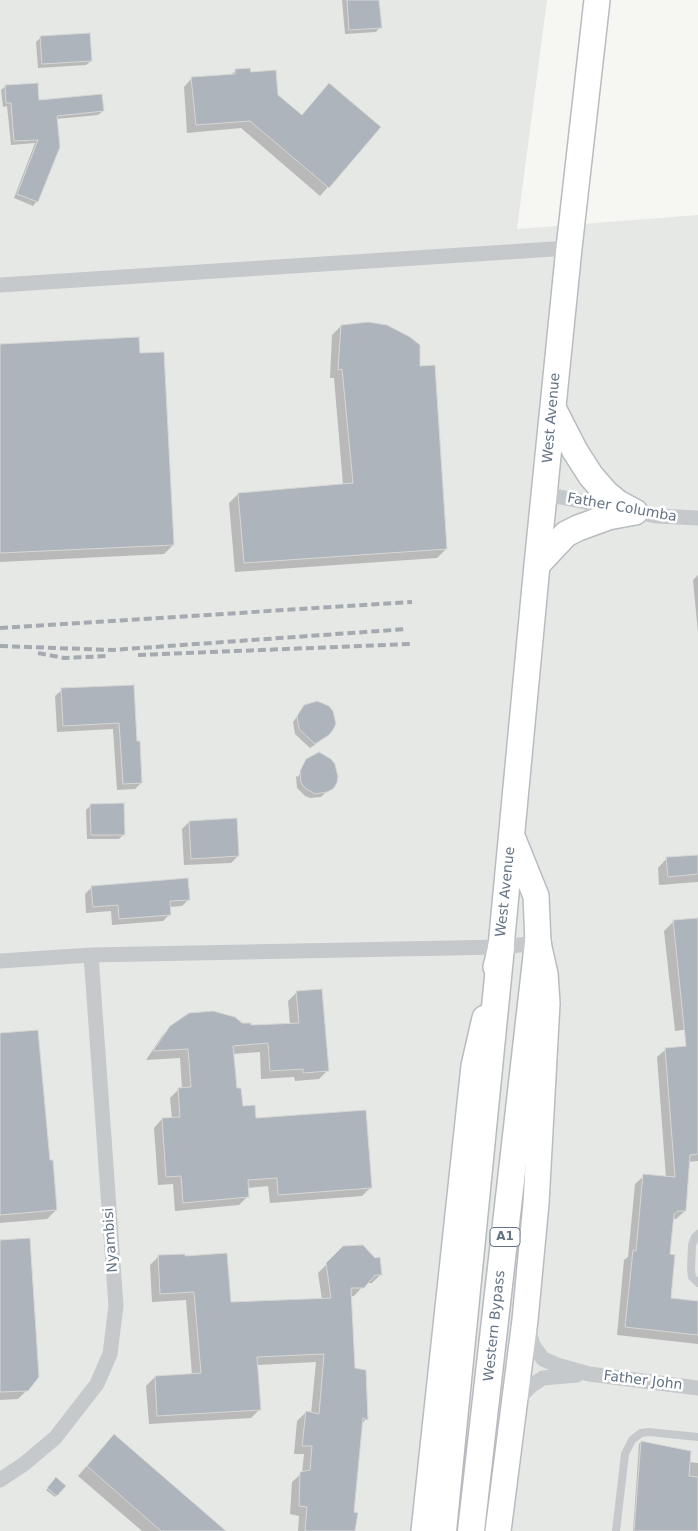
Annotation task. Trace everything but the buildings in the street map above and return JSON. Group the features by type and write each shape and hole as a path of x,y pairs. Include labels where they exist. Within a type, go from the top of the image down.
{"highway":[{"name":"Western Bypass","path":"472,1531 538,943"},
{"name":"A1","path":"443,1531 501,947"}],"main road":[{"name":"West Avenue","path":"424,1531 474,1066 501,947 569,248 597,0"},
{"path":"553,408 574,451 591,476 606,494 635,512"},
{"path":"537,565 556,544 572,531 608,517 635,512"},
{"name":"West Avenue","path":"498,1531 516,1400 536,1203 547,1003 545,974 538,943 536,896 512,837"}],"street":[{"path":"0,285 569,248"},
{"name":"Father Columba","path":"545,494 635,512 679,518 698,518"},
{"path":"0,961 91,955 501,947 538,943"},
{"name":"Nyambisi","path":"0,1480 24,1464 55,1438 97,1384 110,1354 116,1306 91,955"},
{"name":"Father John","path":"525,1320 533,1345 543,1359 557,1365 589,1374 698,1388"},
{"name":"Father John","path":"516,1400 532,1384 543,1378 589,1374"}],"lane":[{"path":"698,1234 695,1236 692,1245 691,1269 692,1278 698,1283"},
{"path":"616,1531 625,1454 632,1440 642,1433 649,1432 698,1437"}],"shaded area":[{"path":"0,0 547,0 517,229 698,215 698,1531 0,1531"}],"railway":[{"path":"0,628 412,602"},
{"path":"0,646 112,650 407,629"},
{"path":"138,655 410,644"},
{"path":"38,653 64,658 108,656"}]}
